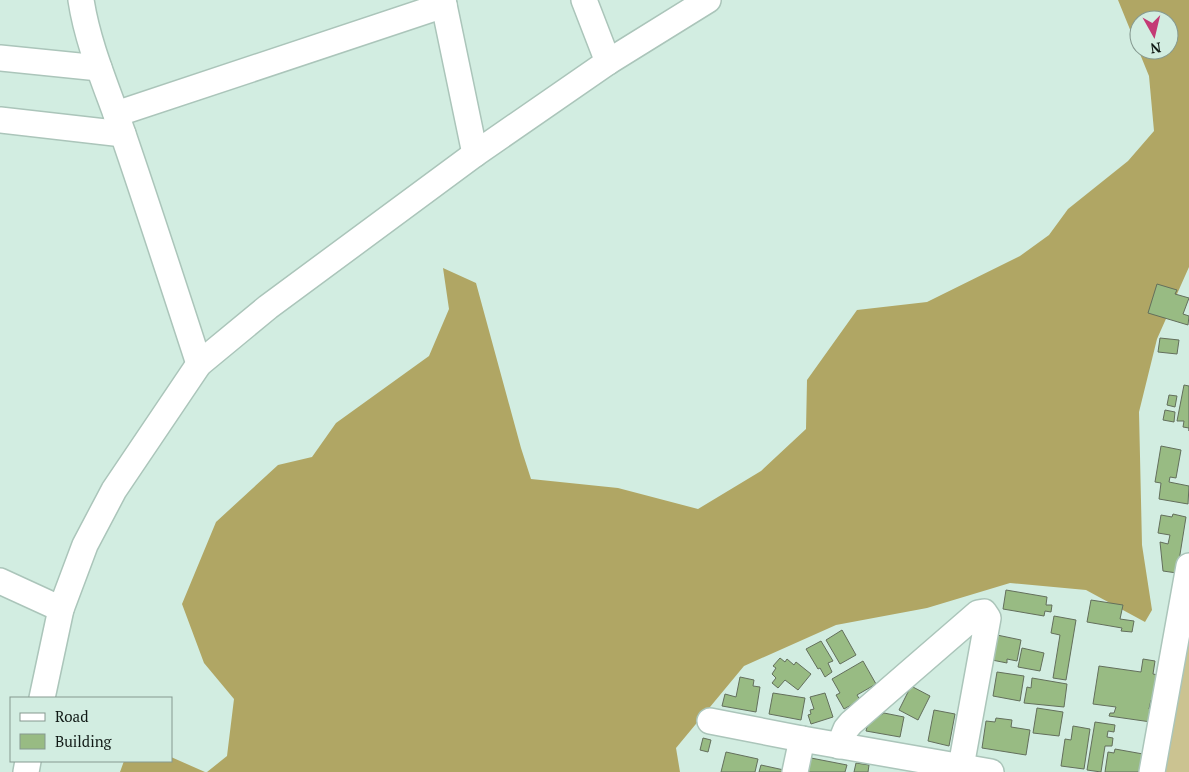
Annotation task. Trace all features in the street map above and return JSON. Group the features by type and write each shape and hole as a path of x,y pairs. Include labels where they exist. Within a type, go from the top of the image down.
{"street":[{"path":"81,0 99,68 120,124 200,364"},
{"path":"584,0 608,62"},
{"path":"0,120 120,124 443,2 475,154"},
{"path":"42,697 61,609 85,544 114,490 200,364 268,307 475,154 699,2"},
{"path":"0,58 99,68"},
{"path":"1152,772 1189,566"},
{"path":"0,581 61,609"},
{"path":"840,746 846,729 851,722 978,612 984,612 988,618 960,770"},
{"path":"710,721 960,770 990,772"},
{"path":"795,772 802,739"}],"shaded area":[{"path":"1118,0 1189,0 1189,267 1157,339 1139,412 1142,545 1152,610 1145,622 1086,590 1010,583 927,608 836,625 744,666 676,748 680,772 207,772 227,756 234,699 204,663 182,604 216,522 278,465 312,457 336,423 429,356 449,309 443,268 476,283 531,479 618,488 698,509 761,471 806,429 807,380 857,310 927,302 1020,256 1049,235 1068,209 1128,161 1154,131 1149,76 1142,60 1179,60 1179,10 1129,10 1129,27"},
{"path":"1189,614 1189,772 1161,772"},
{"path":"172,757 205,772 120,772 124,762 172,762"}],"building":[{"path":"1157,284 1177,290 1175,294 1189,298 1183,314 1189,316 1188,325 1148,313"},
{"path":"1160,338 1179,340 1177,354 1158,352"},
{"path":"1184,385 1189,386 1189,428 1183,427 1184,421 1177,421"},
{"path":"1169,395 1177,396 1175,407 1167,405"},
{"path":"1165,410 1175,412 1174,422 1163,420"},
{"path":"1161,446 1181,450 1176,478 1170,477 1169,482 1189,486 1188,504 1159,499 1161,483 1155,482"},
{"path":"1173,514 1186,517 1177,573 1163,571 1160,542 1168,544 1170,535 1158,533 1161,515 1172,517"},
{"path":"1006,590 1047,597 1046,605 1052,605 1051,612 1045,611 1044,616 1003,609"},
{"path":"1091,600 1123,605 1120,619 1134,621 1132,632 1121,631 1122,628 1087,622"},
{"path":"1054,616 1076,620 1066,680 1053,678 1060,635 1051,633"},
{"path":"842,630 856,655 840,664 826,640"},
{"path":"997,635 1021,640 1017,661 1007,659 1007,663 992,660"},
{"path":"821,641 833,661 828,663 832,672 825,677 806,649"},
{"path":"1022,648 1044,653 1040,671 1018,667"},
{"path":"780,658 785,662 787,659 794,665 796,662 811,674 798,690 785,680 778,688 772,683 776,678 772,674 776,668 773,666"},
{"path":"1143,659 1155,661 1153,674 1158,675 1154,700 1151,700 1149,709 1153,710 1151,722 1109,716 1110,713 1114,713 1116,707 1093,704 1099,666 1141,672"},
{"path":"863,661 876,684 857,695 860,700 844,709 836,695 840,693 832,679"},
{"path":"997,672 1024,676 1020,701 993,696"},
{"path":"740,677 754,680 753,686 760,687 756,712 722,706 725,694 736,697"},
{"path":"1032,678 1067,684 1064,707 1024,703 1027,687 1031,688"},
{"path":"911,686 930,696 918,720 899,710"},
{"path":"773,693 805,698 801,720 769,714"},
{"path":"825,693 833,717 811,724 808,715 811,714 810,710 814,709 810,697"},
{"path":"1037,708 1063,712 1059,736 1033,733"},
{"path":"934,710 955,714 949,746 928,741"},
{"path":"884,713 904,717 900,737 866,731 868,723"},
{"path":"996,718 1012,720 1011,727 1030,730 1026,755 982,748 986,721 995,722"},
{"path":"1095,722 1115,725 1114,732 1108,731 1107,737 1113,738 1112,746 1105,746 1101,772 1087,770"},
{"path":"1073,726 1090,729 1084,769 1061,766 1065,739 1071,740"},
{"path":"703,738 711,740 708,752 700,750"},
{"path":"1115,749 1143,754 1140,772 1105,772 1108,752 1114,753"},
{"path":"726,752 758,759 755,772 721,772"},
{"path":"811,758 847,765 845,772 808,772"},
{"path":"856,763 869,765 868,772 854,772"},
{"path":"761,765 784,770 784,772 759,772"}]}
